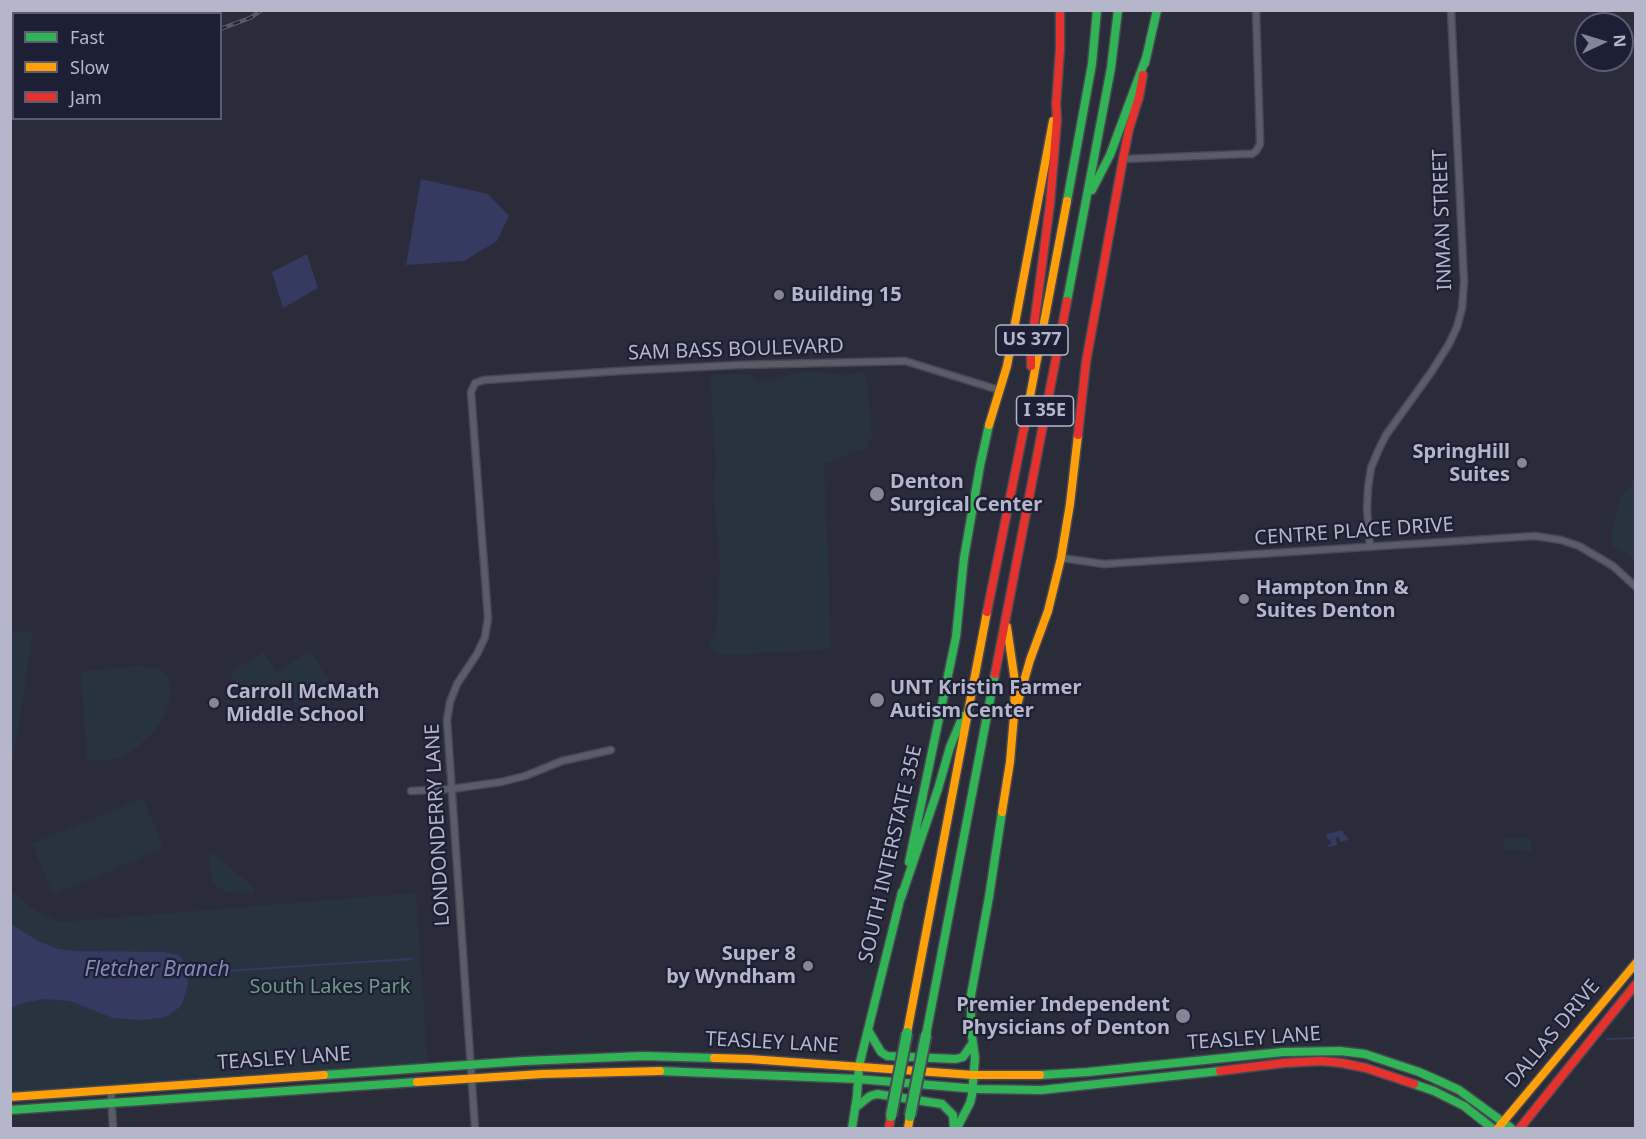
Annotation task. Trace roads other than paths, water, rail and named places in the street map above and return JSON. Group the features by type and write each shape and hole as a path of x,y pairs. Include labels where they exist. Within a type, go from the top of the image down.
{"main road":[{"path":"1057,98 1060,10"},
{"name":"I 35E","path":"889,1128 1087,95 1097,10"},
{"name":"I 35E","path":"908,1128 1109,78 1118,10"},
{"path":"1014,716 1030,660 1048,611 1061,558 1070,504 1086,362 1123,159 1139,97 1157,10"},
{"path":"1085,204 1110,155 1146,58"},
{"name":"SOUTH INTERSTATE 35E","path":"852,1128 859,1066 901,898 950,666 959,614 964,558 980,466 1009,354 1057,98"},
{"name":"US 377","path":"1029,405 1031,348 1050,204 1057,98"},
{"path":"956,1128 970,1103 975,1058 970,1016 971,994 1010,762 1015,681 1006,619"},
{"path":"901,898 950,747 970,699"},
{"name":"DALLAS DRIVE","path":"1504,1126 1635,963"},
{"name":"DALLAS DRIVE","path":"1520,1128 1635,984"},
{"path":"1610,994 1620,1003"},
{"path":"868,1030 881,1052 887,1056 956,1059 963,1057 972,1044"},
{"name":"TEASLEY LANE","path":"10,1097 470,1064 643,1056 749,1059 973,1075 1028,1076 1283,1052 1340,1051 1365,1054 1419,1072 1460,1091 1504,1126"},
{"path":"643,1056 643,1070"},
{"name":"TEASLEY LANE","path":"10,1110 471,1078 643,1070 741,1073 972,1088 1041,1090 1284,1063 1321,1061 1366,1068 1434,1091 1464,1106 1492,1128"},
{"path":"1088,1072 1090,1084"},
{"path":"855,1108 870,1096 877,1094 942,1104 953,1115 956,1128"}],"street":[{"path":"1123,159 1252,154 1256,151 1260,144 1256,10"},
{"name":"INMAN STREET","path":"1370,547 1367,509 1371,468 1386,435 1449,344 1462,308 1464,282 1451,10"},
{"name":"SAM BASS BOULEVARD","path":"474,387 475,384 484,380 602,372 905,360 999,390"},
{"name":"LONDONDERRY LANE","path":"474,387 471,392 488,618 485,637 477,654 457,684 450,702 447,720 475,1128"},
{"name":"CENTRE PLACE DRIVE","path":"1061,558 1104,564 1535,536 1561,540 1579,546 1613,566 1635,587"},
{"path":"411,790 476,787 525,776 562,761 610,750"},
{"path":"111,1090 113,1128"}],"water":[{"path":"421,179 488,194 509,216 497,241 464,261 406,265"},
{"path":"307,254 318,288 283,308 272,272"},
{"path":"1343,830 1348,840 1340,842 1339,837 1336,838 1337,845 1328,847 1331,844 1326,834"},
{"path":"11,924 38,941 58,949 162,952 179,955 189,969 187,988 181,1006 166,1017 142,1020 113,1018 70,1001 43,999 11,1008"}],"waterway":[{"name":"Fletcher Branch","path":"186,971 210,972 411,959"},
{"path":"1607,1039 1636,1038"}],"railway":[{"path":"222,28 250,18 262,10"}],"place":[{"name":"Building 15","path":"779,295"},
{"name":"SpringHill Suites","path":"1522,463"},
{"name":"Denton Surgical Center","path":"877,494"},
{"name":"Hampton Inn & Suites Denton","path":"1244,599"},
{"name":"UNT Kristin Farmer Autism Center","path":"877,700"},
{"name":"Carroll McMath Middle School","path":"214,703"},
{"name":"Super 8 by Wyndham","path":"808,966"},
{"name":"Premier Independent Physicians of Denton","path":"1183,1016"}],"park label":[{"name":"South Lakes Park","path":"330,987"}]}
